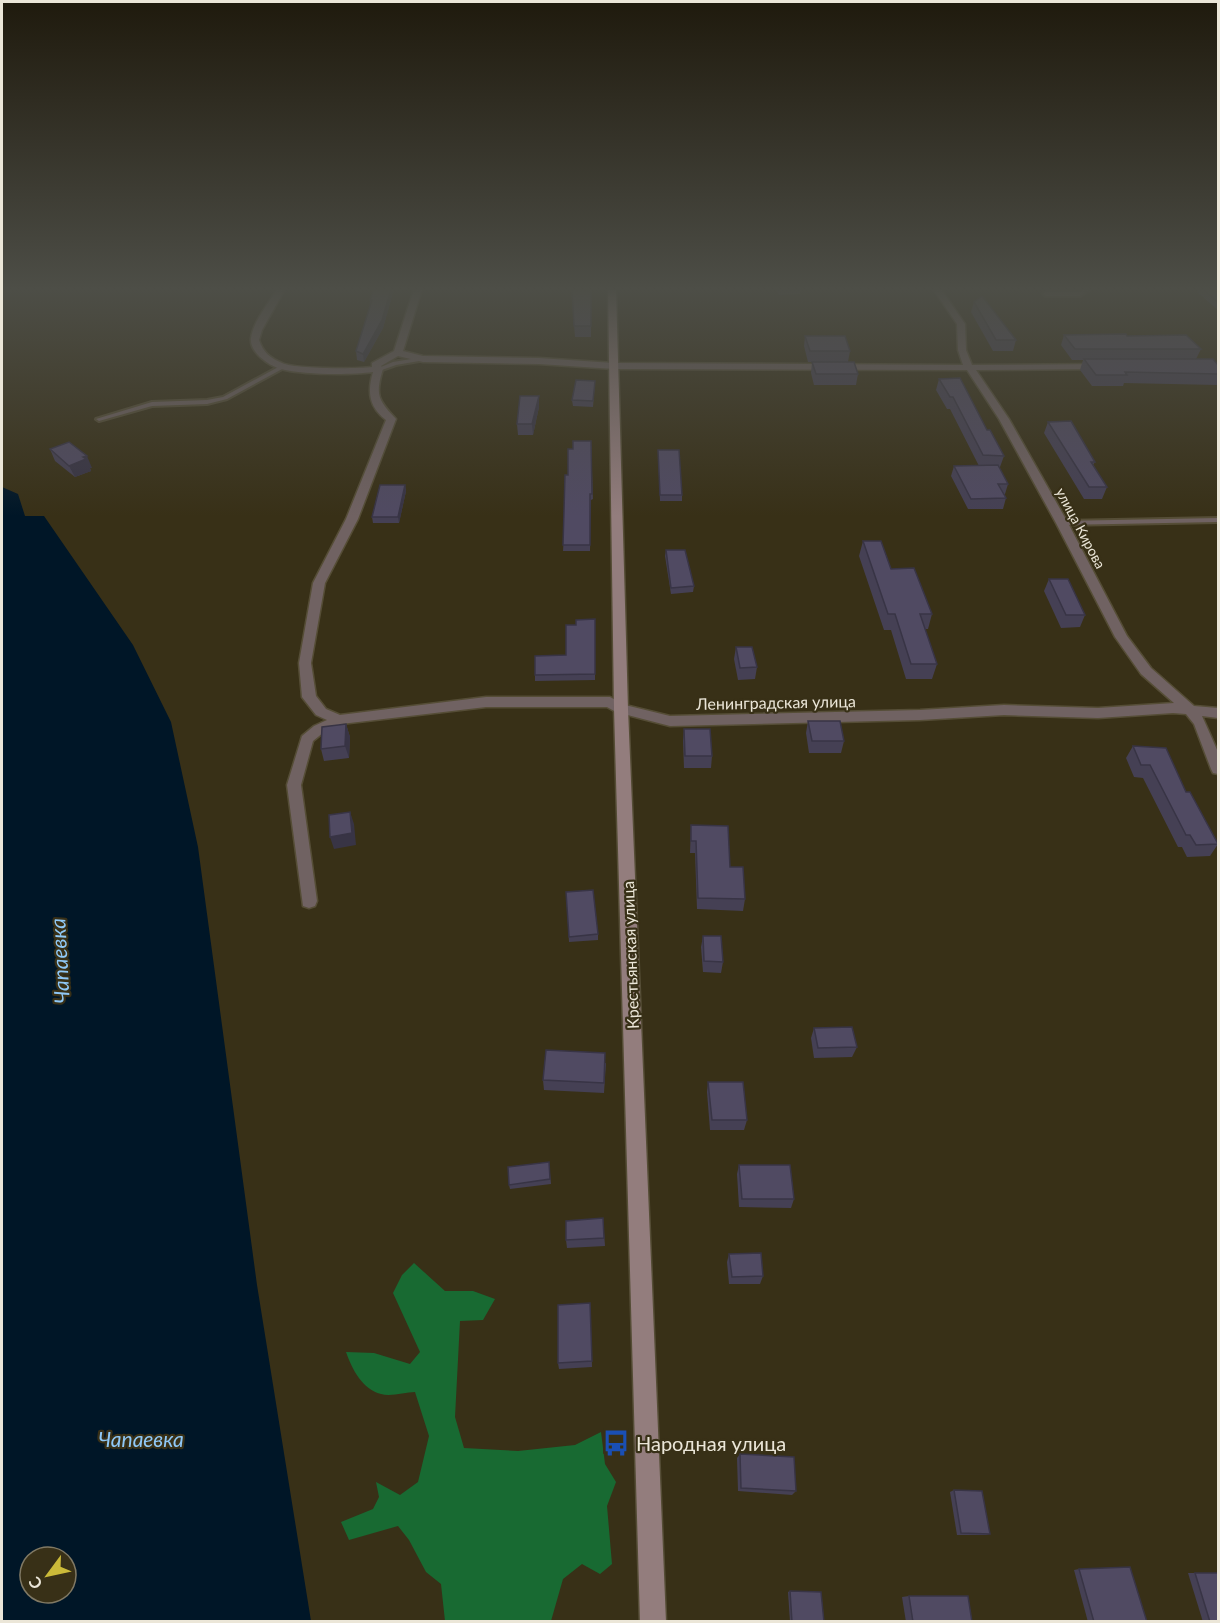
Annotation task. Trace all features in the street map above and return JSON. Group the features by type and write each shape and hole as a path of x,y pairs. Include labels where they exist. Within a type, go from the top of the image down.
{"street":[{"path":"279,365 282,367 354,372 379,369"},
{"path":"375,365 379,369"},
{"path":"595,365 916,368 1110,366"},
{"name":"Крестьянская улица","path":"614,366 621,709 653,1622"},
{"name":"улица Кирова","path":"968,366 1004,419 1062,523 1121,637 1146,671 1190,710 1200,723 1218,769"},
{"path":"339,720 321,712 309,697 305,663 319,583 352,519 391,419 378,408 373,398 372,386 379,369"},
{"name":"Ленинградская улица","path":"339,720 486,702 610,702 621,709 670,721 920,715 1005,710 1098,713 1173,708 1218,713"},
{"path":"309,901 294,785 308,739 319,729 339,720"}],"lane":[{"path":"379,369 390,365"},
{"path":"99,420 152,404 207,402 225,398 282,367"},
{"path":"1062,523 1218,520"}],"green space":[{"path":"414,1263 445,1291 473,1291 495,1299 483,1320 460,1321 455,1417 464,1448 518,1451 575,1445 601,1432 605,1464 616,1482 607,1506 612,1564 600,1574 582,1564 563,1579 551,1621 445,1621 441,1584 426,1572 409,1540 398,1526 349,1540 341,1522 373,1509 379,1497 376,1482 400,1495 418,1482 429,1436 415,1392 389,1395 368,1388 351,1365 346,1352 374,1353 410,1364 420,1352 393,1293 402,1275"}],"water":[{"name":"Чапаевка","path":"2,487 18,494 25,516 44,516 133,645 171,722 198,847 257,1285 311,1621 2,1621"}],"building":[{"path":"813,365 855,365 858,374 816,374"},
{"path":"1088,365 1218,365 1218,374 1125,372 1127,375 1096,375"},
{"path":"960,378 987,430 990,430 1004,456 983,455 953,397 950,397 939,379"},
{"path":"576,380 595,381 593,401 572,400"},
{"path":"520,396 539,396 532,424 517,424"},
{"path":"1071,421 1095,462 1091,462 1107,487 1089,487 1048,422"},
{"path":"573,441 591,441 590,545 563,545 565,475 568,475 568,449 573,449"},
{"path":"69,442 87,456 83,457 86,459 69,466 50,449"},
{"path":"658,450 679,450 682,495 660,495"},
{"path":"998,465 1008,484 998,484 1006,498 971,499 954,466"},
{"path":"380,485 405,485 398,517 372,517"},
{"path":"863,541 881,541 891,569 914,568 932,614 920,614 937,664 911,664 895,614 888,614"},
{"path":"666,550 685,550 694,586 671,588"},
{"path":"1049,579 1068,579 1085,615 1066,615"},
{"path":"595,619 595,674 535,675 535,656 566,655 566,625 576,625 576,620"},
{"path":"736,647 752,647 757,667 740,668"},
{"path":"808,721 840,721 844,741 812,741"},
{"path":"346,724 345,746 321,749 322,727"},
{"path":"684,729 710,729 712,756 685,756"},
{"path":"1133,746 1166,748 1186,792 1190,792 1218,844 1196,845 1190,835 1186,835 1150,765 1141,765"},
{"path":"350,812 352,833 330,837 329,815"},
{"path":"691,825 728,826 730,867 743,867 745,899 698,898 696,841 691,841"},
{"path":"593,890 598,934 569,937 566,892"},
{"path":"703,936 721,936 723,962 704,961"},
{"path":"852,1027 857,1047 818,1048 814,1028"},
{"path":"546,1050 605,1053 604,1083 543,1080"},
{"path":"708,1082 743,1082 747,1120 712,1120"},
{"path":"549,1162 550,1179 509,1185 508,1167"},
{"path":"739,1165 790,1165 794,1199 742,1199"},
{"path":"603,1218 604,1238 566,1240 566,1221"},
{"path":"761,1253 763,1276 732,1277 729,1254"},
{"path":"590,1303 592,1361 558,1363 558,1305"},
{"path":"740,1454 794,1457 796,1491 741,1488"},
{"path":"954,1490 982,1491 990,1534 961,1533"},
{"path":"1130,1567 1147,1622 1094,1622 1079,1569"},
{"path":"1195,1573 1218,1573 1218,1622 1210,1622"},
{"path":"790,1591 821,1592 824,1622 792,1622"},
{"path":"909,1596 968,1596 972,1622 913,1622"}],"place":[{"name":"Народная улица","path":"616,1443"}]}
